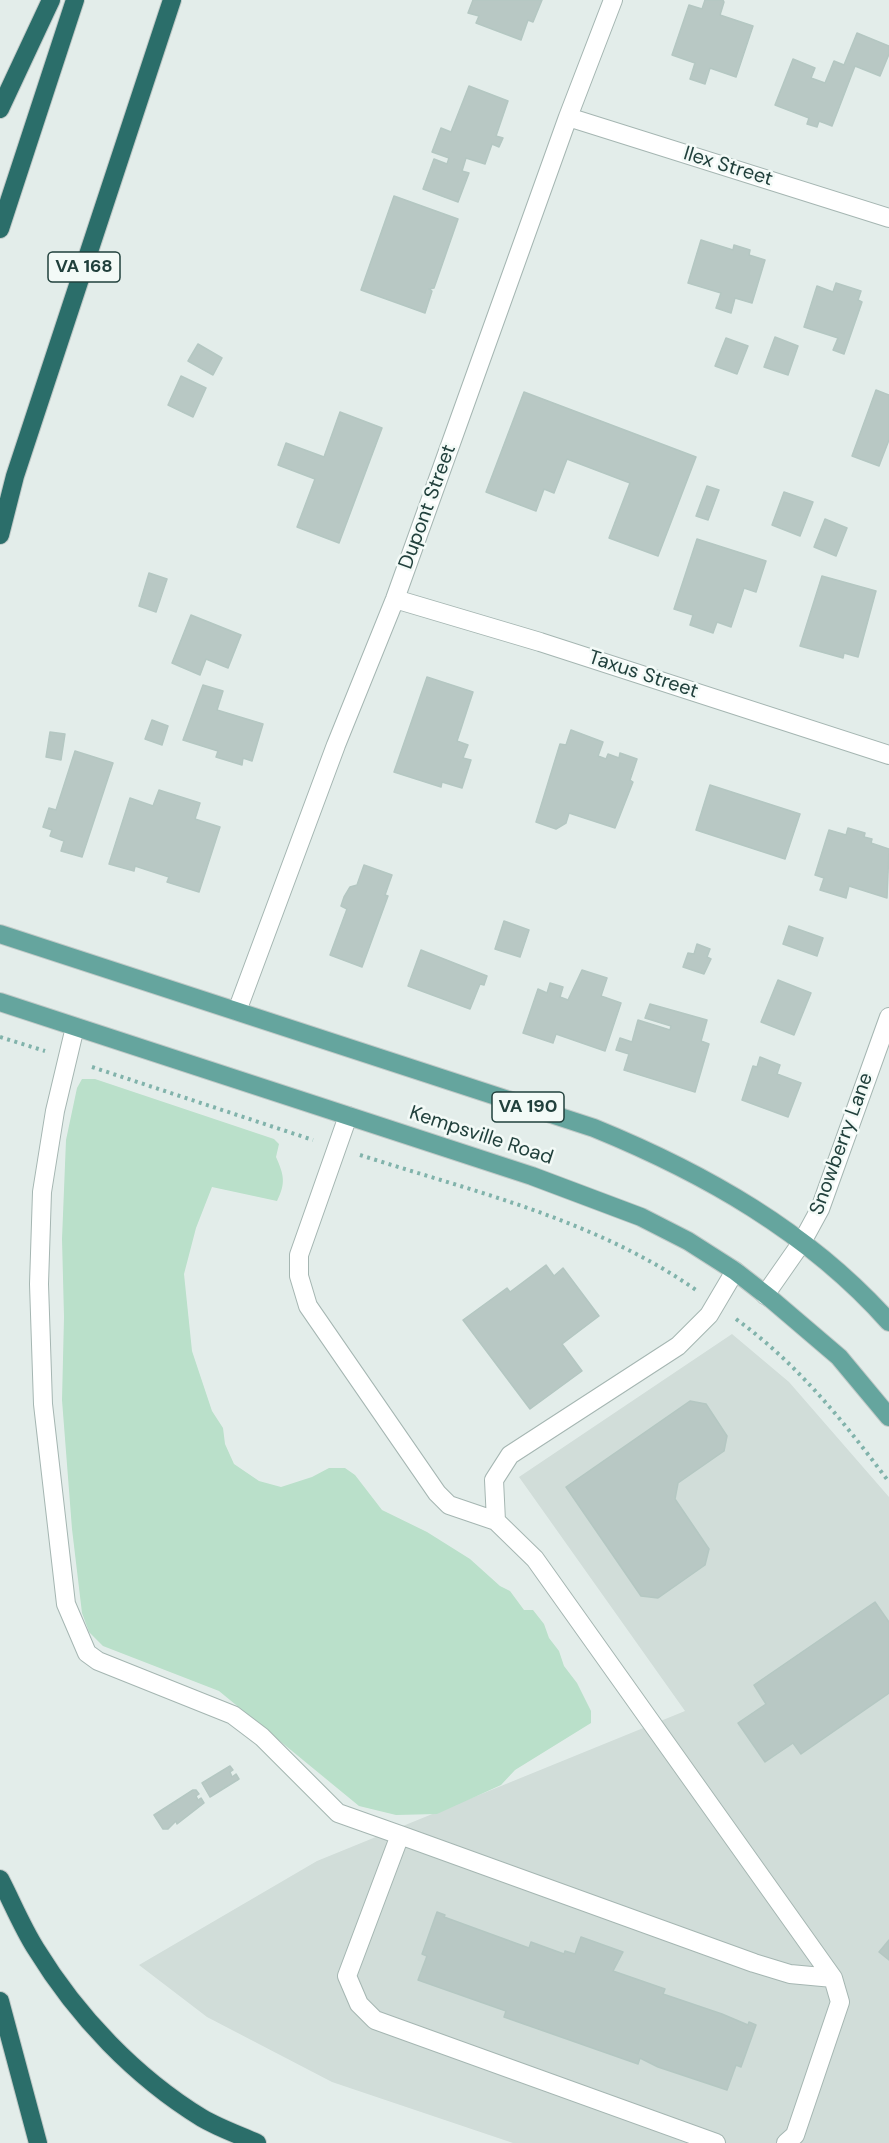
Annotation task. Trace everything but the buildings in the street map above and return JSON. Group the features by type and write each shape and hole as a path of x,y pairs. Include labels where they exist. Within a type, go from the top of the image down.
{"highway":[{"path":"0,109 51,0"},
{"path":"0,229 75,0"},
{"name":"VA 168","path":"0,535 15,476 172,0"},
{"path":"0,1879 35,1949 81,2012 138,2072 161,2092 204,2120 256,2143"},
{"path":"0,2001 39,2143"}],"main road":[{"name":"VA 190","path":"0,934 594,1128 648,1150 750,1205 802,1242 844,1278 889,1322"},
{"name":"Kempsville Road","path":"0,1002 586,1194 688,1241 735,1271 839,1357 889,1417"}],"street":[{"name":"Dupont Street","path":"237,1011 336,745 395,599 568,117 613,0"},
{"name":"Ilex Street","path":"568,117 889,218"},
{"name":"Taxus Street","path":"395,599 540,642 889,756"},
{"name":"Snowberry Lane","path":"765,1295 802,1242 820,1209 889,1017"},
{"path":"75,1027 54,1111 42,1191 39,1284 43,1404 66,1604 87,1653 98,1661 234,1715 285,1759 338,1813 754,1963 790,1974 833,1978"},
{"path":"348,1116 299,1255 299,1276 308,1306 437,1493 449,1504 496,1521 535,1559 833,1978 840,2002 795,2135 786,2143"},
{"path":"496,1521 494,1480 510,1455 678,1346 698,1327 716,1304 735,1271"},
{"path":"400,1835 347,1976 359,2004 375,2020 716,2143"}],"path":[{"path":"0,1037 557,1218 629,1248 669,1271 776,1349 830,1407 889,1482"}],"shaded area":[{"path":"732,1334 789,1382 889,1497 889,2143 513,2143 332,2082 207,2017 139,1965 317,1861 685,1711 519,1477"}],"green space":[{"path":"82,1079 95,1079 274,1139 279,1144 276,1157 283,1184 277,1201 212,1187 196,1228 184,1274 192,1351 212,1411 223,1428 225,1444 234,1464 259,1481 281,1487 312,1477 329,1468 345,1468 355,1475 382,1510 427,1532 470,1559 500,1586 510,1591 524,1610 533,1610 544,1624 549,1638 559,1651 564,1666 577,1683 591,1711 591,1723 515,1770 501,1785 437,1814 396,1815 359,1806 219,1691 103,1646 89,1632 82,1613 72,1529 62,1400 64,1317 62,1239 66,1140 77,1088"}]}
